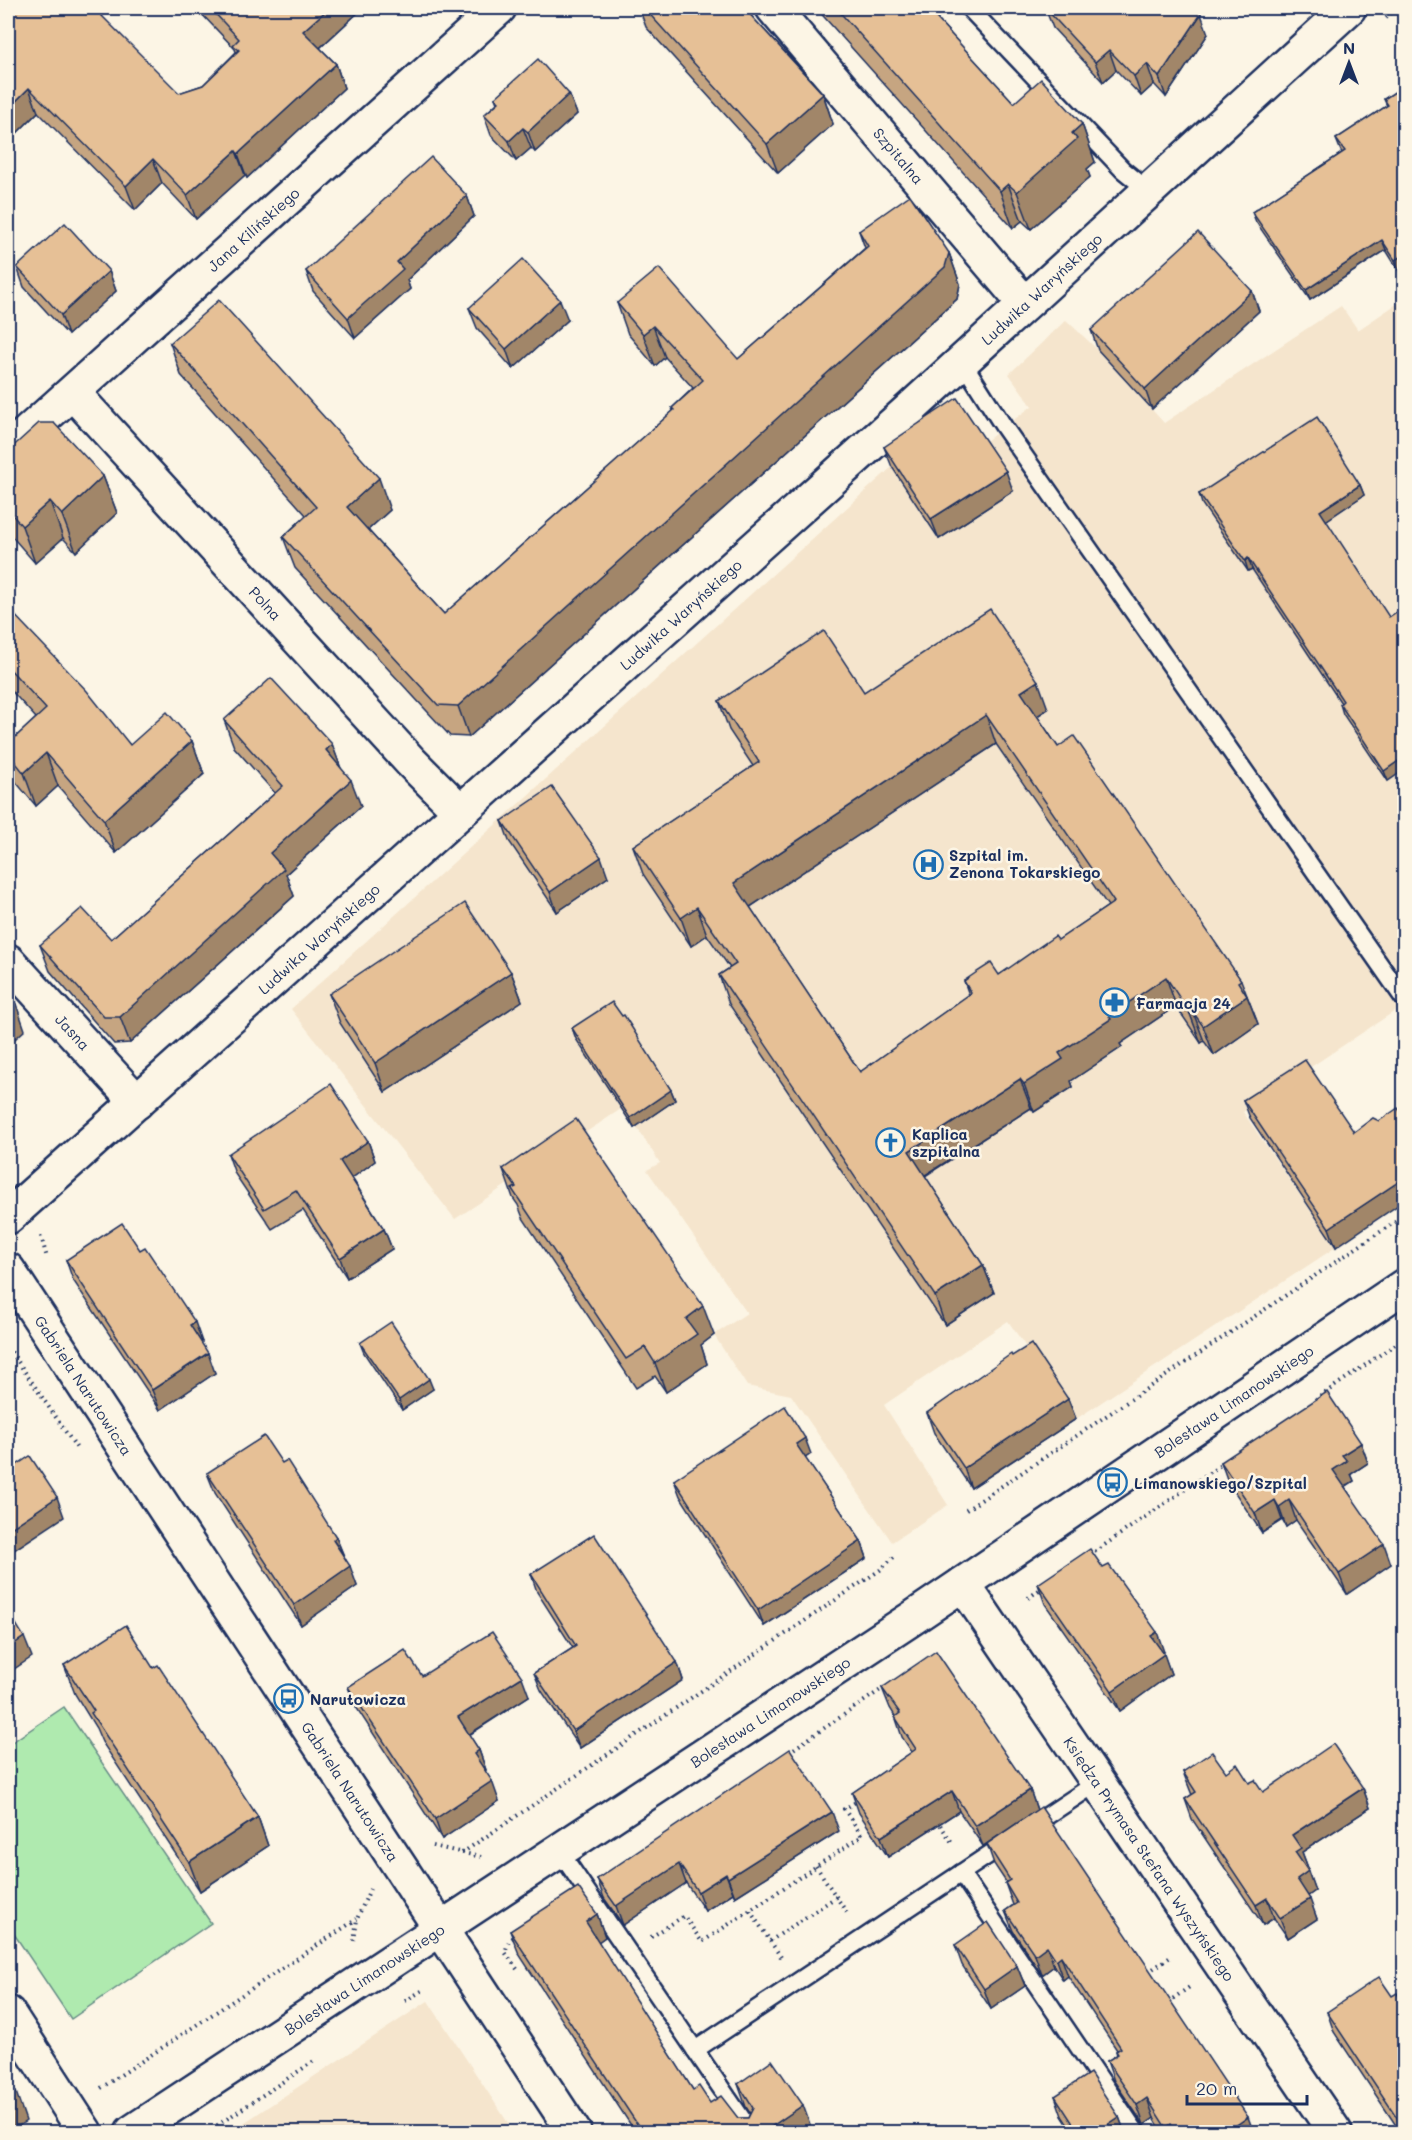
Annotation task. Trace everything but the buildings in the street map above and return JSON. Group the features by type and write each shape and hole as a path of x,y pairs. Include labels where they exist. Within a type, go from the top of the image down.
{"street":[{"name":"Jana Kilińskiego","path":"8,450 499,8"},
{"name":"Szpitalna","path":"773,8 1024,303"},
{"name":"Ludwika Waryńskiego","path":"8,1217 962,361 1349,8"},
{"name":"Polna","path":"73,393 411,762 460,811"},
{"name":"Jasna","path":"8,961 137,1102"},
{"name":"Gabriela Narutowicza","path":"8,1270 574,2133"},
{"name":"Bolesława Limanowskiego","path":"132,2133 963,1584 1404,1286"},
{"name":"Księdza Prymasa Stefana Wyszyńskiego","path":"963,1584 1335,2133"},
{"path":"8,2013 85,2133"}],"lane":[{"path":"969,8 1123,170 1149,191"},
{"path":"962,361 1004,427 1404,999"},
{"path":"695,2050 1098,1782"},
{"path":"560,1852 751,2133"},
{"path":"965,1871 1136,2133"}],"path":[{"path":"966,1510 1404,1216"},
{"path":"1307,1405 1404,1338"},
{"path":"8,1347 84,1459"},
{"path":"1086,1558 1229,1459"},
{"path":"462,1853 880,1570 895,1556"},
{"path":"1028,1598 1047,1585"},
{"path":"780,1758 887,1686"},
{"path":"628,1952 684,1916 702,1942 750,1911 862,1836 844,1809 861,1798"},
{"path":"930,1810 965,1871"},
{"path":"816,1866 864,1938"},
{"path":"373,1884 357,1919 353,1952 392,2008 425,1989"},
{"path":"770,1941 836,1897"},
{"path":"750,1911 798,1982"},
{"path":"96,2092 357,1919"},
{"path":"517,1969 506,1952 509,1941 525,1930"},
{"path":"1146,1973 1182,1950"},
{"path":"1167,2003 1193,1985"},
{"path":"207,2133 324,2054"}],"shaded area":[{"name":"Szpital im. Zenona Tokarskiego","path":"1404,299 1404,1005 1243,1112 1336,1247 1076,1419 1008,1321 884,1405 948,1505 892,1542 791,1395 747,1386 714,1335 747,1313 647,1170 660,1163 626,1111 621,1109 455,1219 291,1009 892,467 964,418 982,444 1032,406 1009,374 1066,320 1098,350 1164,423 1341,306 1358,330"},
{"path":"428,2001 514,2132 230,2132"}],"green space":[{"path":"64,1707 211,1923 71,2019 8,1925 8,1745"}],"place":[{"name":"Szpital im. Zenona Tokarskiego","path":"928,864"},
{"name":"Farmacja 24","path":"1115,1003"},
{"name":"Kaplica szpitalna","path":"891,1143"},
{"name":"Limanowskiego/Szpital","path":"1113,1483"},
{"name":"Narutowicza","path":"289,1699"}]}
